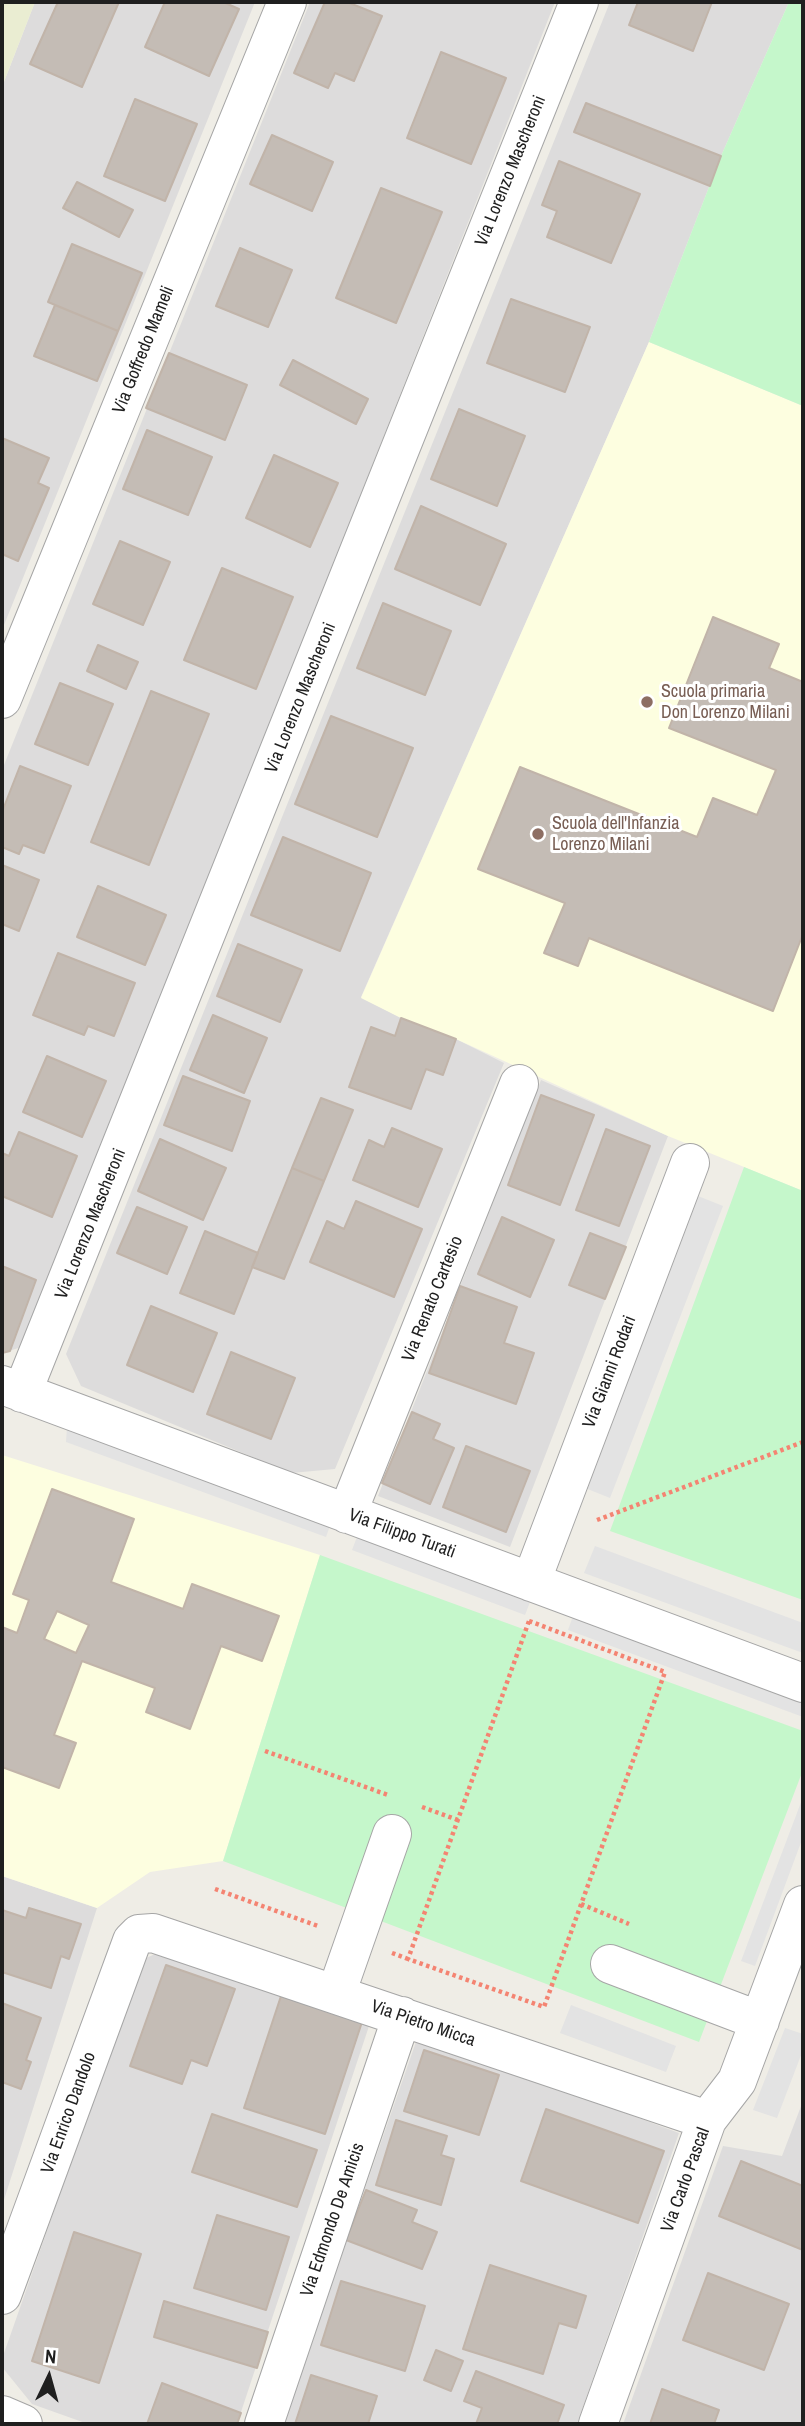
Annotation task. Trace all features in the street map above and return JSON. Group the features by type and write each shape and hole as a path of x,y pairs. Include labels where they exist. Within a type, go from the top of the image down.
{"street":[{"name":"Via Goffredo Mameli","path":"2,699 287,2"},
{"name":"Via Lorenzo Mascheroni","path":"12,1389 579,2"},
{"name":"Via Renato Cartesio","path":"347,1514 519,1084"},
{"name":"Via Gianni Rodari","path":"531,1582 690,1163"},
{"name":"Via Filippo Turati","path":"12,1389 803,1683"},
{"path":"336,1994 393,1816"},
{"name":"Via Carlo Pascal","path":"598,2424 707,2120 737,2081 803,1905"},
{"name":"Via Pietro Micca","path":"139,1934 153,1933 707,2120"},
{"name":"Via Enrico Dandolo","path":"2,2295 132,1941 139,1934"},
{"path":"610,1964 760,2021"},
{"name":"Via Edmondo De Amicis","path":"264,2424 402,2016"},
{"path":"2,2415 23,2424"}],"path":[{"path":"547,1539 803,1443"},
{"path":"215,1889 355,1940 408,1959 544,2007 665,1672 529,1621 408,1959"},
{"path":"265,1751 393,1816"},
{"path":"419,1806 458,1820"},
{"path":"581,1904 629,1924"}],"shaded area":[{"path":"2,2 35,2 2,87"},
{"path":"35,2 255,2 2,630 2,87"},
{"path":"310,2 555,2 25,1346 2,1353 2,770"},
{"path":"610,2 789,2 721,156 649,342 361,997 401,1018 456,1039 504,1063 335,1469 291,1473 81,1386 66,1354"},
{"name":"Scuola primaria Don Lorenzo Milani","path":"649,342 803,406 803,1191 668,1136 361,998"},
{"path":"541,1080 668,1136 510,1547 378,1496"},
{"path":"698,1196 723,1206 610,1498 585,1488"},
{"path":"67,1427 331,1523 326,1537 66,1442"},
{"path":"2,1455 320,1555 223,1861 150,1872 97,1908 2,1876"},
{"path":"357,1537 530,1602 525,1615 352,1550"},
{"path":"595,1546 803,1623 803,1653 584,1573"},
{"path":"573,1616 803,1701 803,1717 568,1630"},
{"path":"803,1797 803,1837 755,1966 741,1961"},
{"path":"2,1876 97,1908 2,2206"},
{"path":"168,1948 372,2017 237,2424 88,2424 32,2404 2,2367 2,2359 142,1960"},
{"path":"571,2005 676,2046 666,2072 560,2033"},
{"path":"785,2028 803,2034 803,2050 777,2118 753,2110"},
{"path":"418,2036 679,2133 577,2424 283,2424"},
{"path":"803,2101 803,2424 623,2424 723,2146 782,2156"}],"green space":[{"path":"789,2 803,2 803,406 649,342 721,156"},
{"path":"744,1167 803,1191 803,1600 610,1531"},
{"path":"320,1555 803,1731 803,1770 699,2042 223,1861"}],"building":[{"path":"58,2 119,2 82,87 30,64"},
{"path":"165,2 223,2 239,9 209,76 145,47"},
{"path":"325,2 347,2 382,16 354,81 335,73 328,88 294,73"},
{"path":"638,2 712,2 693,51 629,25"},
{"path":"441,52 506,78 471,164 407,138"},
{"path":"135,99 197,124 165,201 104,176"},
{"path":"586,103 721,156 710,186 574,132"},
{"path":"272,135 333,162 312,211 250,184"},
{"path":"559,161 640,194 611,263 547,237 557,211 542,205"},
{"path":"77,182 133,210 119,237 63,208"},
{"path":"381,188 442,212 396,323 336,298"},
{"path":"72,244 142,273 118,331 48,302"},
{"path":"240,248 292,270 268,327 216,306"},
{"path":"511,299 590,327 565,392 487,363"},
{"path":"55,305 118,331 97,381 34,356"},
{"path":"169,353 247,385 225,440 146,408"},
{"path":"293,360 368,399 356,424 280,385"},
{"path":"459,409 525,436 497,506 431,479"},
{"path":"147,430 212,457 188,515 123,489"},
{"path":"2,438 49,458 38,483 49,488 18,561 2,554"},
{"path":"274,455 338,483 310,547 246,518"},
{"path":"421,506 506,544 480,605 395,569"},
{"path":"120,541 170,562 143,625 93,604"},
{"path":"222,568 293,597 256,689 184,660"},
{"path":"383,603 451,631 425,695 357,668"},
{"path":"713,617 779,644 769,668 803,682 803,934 773,1011 589,938 578,966 544,953 565,903 478,869 520,767 697,837 713,798 757,815 776,770 669,728"},
{"path":"98,645 138,662 126,689 87,671"},
{"path":"60,683 113,704 88,765 35,744"},
{"path":"151,691 209,714 149,865 91,842"},
{"path":"331,716 413,748 377,837 295,804"},
{"path":"20,766 71,786 44,853 23,845 19,854 2,847 2,812"},
{"path":"283,837 371,873 340,951 251,915"},
{"path":"2,865 39,880 19,931 2,924"},
{"path":"98,886 166,915 145,965 77,937"},
{"path":"238,944 302,970 280,1022 217,996"},
{"path":"58,953 135,983 114,1036 88,1026 84,1035 33,1015"},
{"path":"213,1015 267,1038 244,1093 190,1070"},
{"path":"401,1018 456,1039 443,1075 426,1069 411,1109 349,1087 371,1027 395,1036"},
{"path":"47,1056 106,1081 82,1137 23,1112"},
{"path":"183,1076 250,1101 232,1151 164,1125"},
{"path":"541,1095 594,1115 560,1205 508,1185"},
{"path":"321,1098 353,1110 324,1181 292,1168"},
{"path":"392,1128 442,1149 418,1207 353,1180 369,1140 384,1147"},
{"path":"606,1129 650,1146 619,1226 576,1210"},
{"path":"19,1132 77,1156 52,1217 2,1196 2,1153 9,1156"},
{"path":"160,1139 226,1168 203,1220 138,1191"},
{"path":"292,1168 324,1181 284,1279 252,1267"},
{"path":"356,1201 422,1229 394,1297 310,1262 327,1221 344,1229"},
{"path":"137,1207 187,1227 167,1274 117,1253"},
{"path":"502,1217 554,1240 530,1297 478,1274"},
{"path":"205,1231 258,1253 234,1314 180,1293"},
{"path":"590,1233 626,1247 605,1299 569,1285"},
{"path":"2,1266 36,1280 10,1351 2,1353"},
{"path":"460,1286 517,1307 504,1343 534,1353 516,1404 429,1373"},
{"path":"151,1306 217,1333 193,1392 127,1365"},
{"path":"231,1352 295,1378 271,1439 207,1414"},
{"path":"412,1412 440,1424 433,1439 454,1448 430,1504 382,1483"},
{"path":"466,1446 530,1471 506,1532 443,1507"},
{"path":"52,1489 134,1519 111,1582 183,1609 192,1584 279,1616 262,1661 221,1646 190,1729 146,1712 155,1688 82,1661 54,1735 76,1743 59,1788 2,1767 2,1627 17,1633 29,1600 13,1594","holes":["57,1611 89,1625 76,1653 44,1639"]},
{"path":"29,1908 81,1924 69,1959 61,1956 51,1988 2,1972 2,1910 26,1918"},
{"path":"166,1965 235,1989 207,2066 191,2060 182,2084 130,2066"},
{"path":"281,1996 362,2022 325,2134 244,2108"},
{"path":"2,2003 41,2018 26,2060 31,2062 21,2089 2,2082"},
{"path":"424,2050 499,2075 479,2135 404,2111"},
{"path":"546,2109 664,2151 638,2223 521,2181"},
{"path":"212,2114 317,2150 297,2207 192,2172"},
{"path":"396,2120 447,2136 441,2155 454,2159 441,2205 376,2185"},
{"path":"741,2161 803,2186 803,2250 719,2216"},
{"path":"366,2190 417,2210 412,2222 437,2232 422,2269 346,2240"},
{"path":"217,2215 289,2237 266,2310 194,2288"},
{"path":"74,2232 141,2254 99,2383 32,2361"},
{"path":"490,2265 586,2296 576,2328 559,2323 543,2374 463,2349"},
{"path":"708,2273 789,2304 764,2370 683,2340"},
{"path":"341,2281 425,2306 405,2371 321,2345"},
{"path":"164,2301 268,2332 257,2368 154,2337"},
{"path":"436,2350 463,2361 451,2391 424,2380"},
{"path":"476,2371 564,2405 557,2424 476,2424 482,2408 464,2401"},
{"path":"311,2375 377,2396 368,2424 295,2424"},
{"path":"162,2383 241,2413 237,2424 147,2424"},
{"path":"662,2389 719,2410 714,2424 650,2424"}],"place":[{"name":"Scuola primaria Don Lorenzo Milani","path":"647,702"},
{"name":"Scuola dell'Infanzia Lorenzo Milani","path":"538,834"}]}
